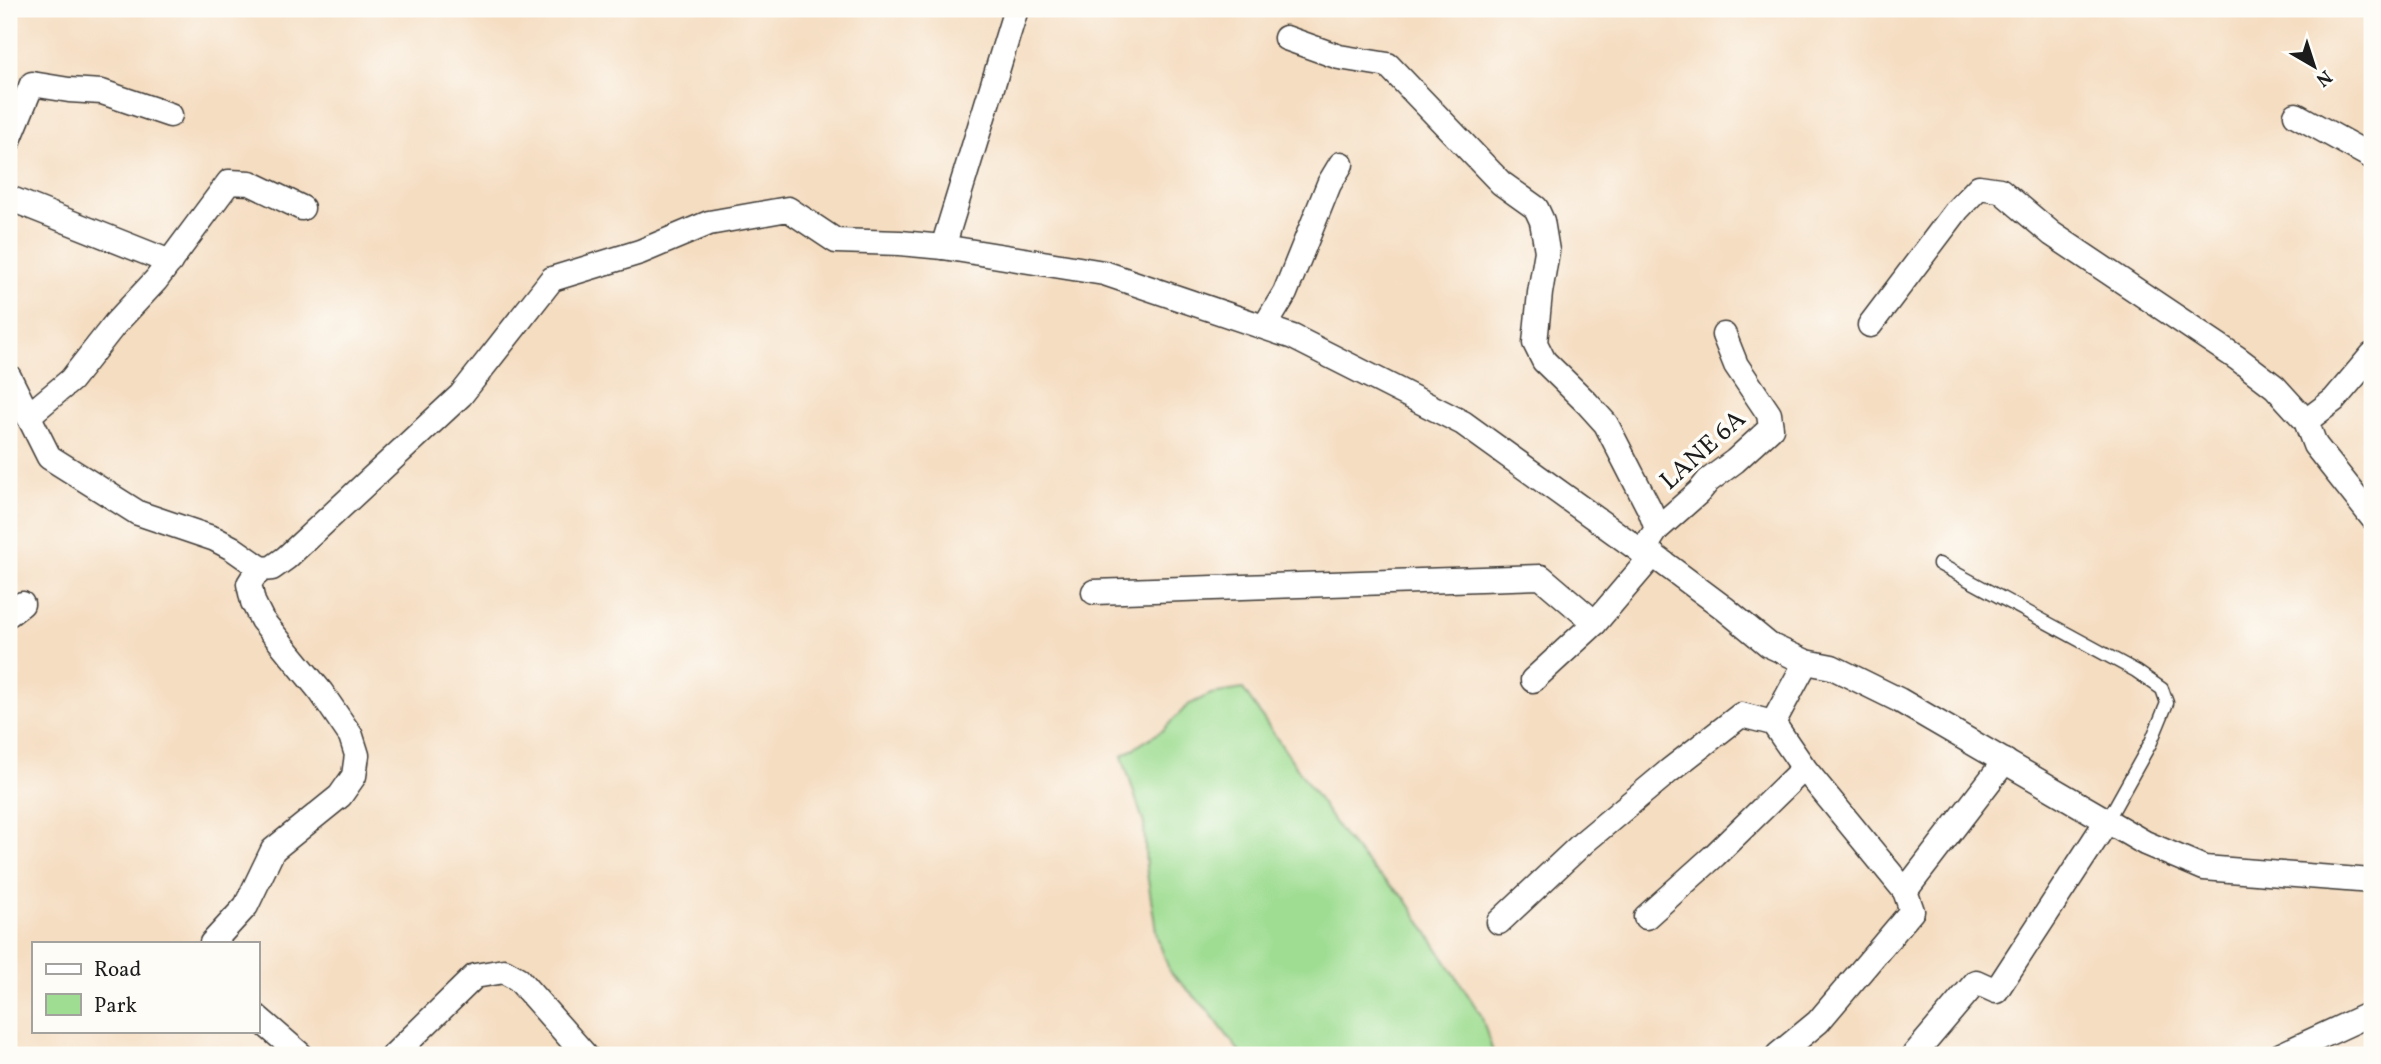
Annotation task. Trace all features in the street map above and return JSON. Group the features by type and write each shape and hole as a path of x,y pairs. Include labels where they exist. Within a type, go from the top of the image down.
{"street":[{"path":"943,247 1016,9"},
{"path":"1286,38 1339,57 1388,65 1502,183 1536,208 1542,221 1547,251 1535,343 1544,362 1606,424 1657,529 1648,553 1595,623 1533,680"},
{"path":"9,140 32,84 102,92 170,115"},
{"path":"2296,115 2372,157"},
{"path":"1265,326 1285,293 1329,184 1341,164"},
{"path":"28,416 71,380 115,324 156,280 229,182 250,183 302,208"},
{"path":"1870,325 1957,210 1979,187 2000,190 2052,234 2225,350 2275,387 2306,421 2315,444 2372,517"},
{"path":"9,198 170,262"},
{"path":"213,942 246,906 273,850 340,796 354,776 358,755 351,736 321,692 262,620 253,602 249,584 254,576 262,569 272,568 286,558 461,395 552,279 640,252 709,223 788,209 836,241 943,247 1104,272 1293,337 1464,424 1724,608 1769,645 1806,662 1832,667 1866,683 2145,843 2204,868 2372,881"},
{"name":"LANE 6A","path":"1657,529 1708,481 1771,428 1769,414 1736,365 1724,335"},
{"path":"2306,421 2334,400 2372,355"},
{"path":"9,377 49,457 138,513 215,540 232,548 262,569"},
{"path":"1094,592 1541,577 1595,623"},
{"path":"1773,723 1806,662"},
{"path":"1499,922 1584,842 1741,715 1773,723 1804,768 1905,891 1912,911 1818,1022 1777,1055"},
{"path":"1905,891 2005,761"},
{"path":"1646,917 1715,855 1804,768"},
{"path":"1914,1055 1976,982 1996,991 2107,821"},
{"path":"394,1055 475,976 504,971 518,979 585,1055"},
{"path":"2281,1055 2372,1013"},
{"path":"259,1019 301,1055"}],"lane":[{"path":"1939,564 2136,671 2162,689 2167,703 2151,742 2107,821"}],"green space":[{"path":"1243,689 1345,838 1374,871 1405,898 1481,1015 1494,1055 1242,1055 1207,1009 1170,972 1157,937 1146,867 1144,824 1122,756 1163,730 1188,705 1211,694"}]}
